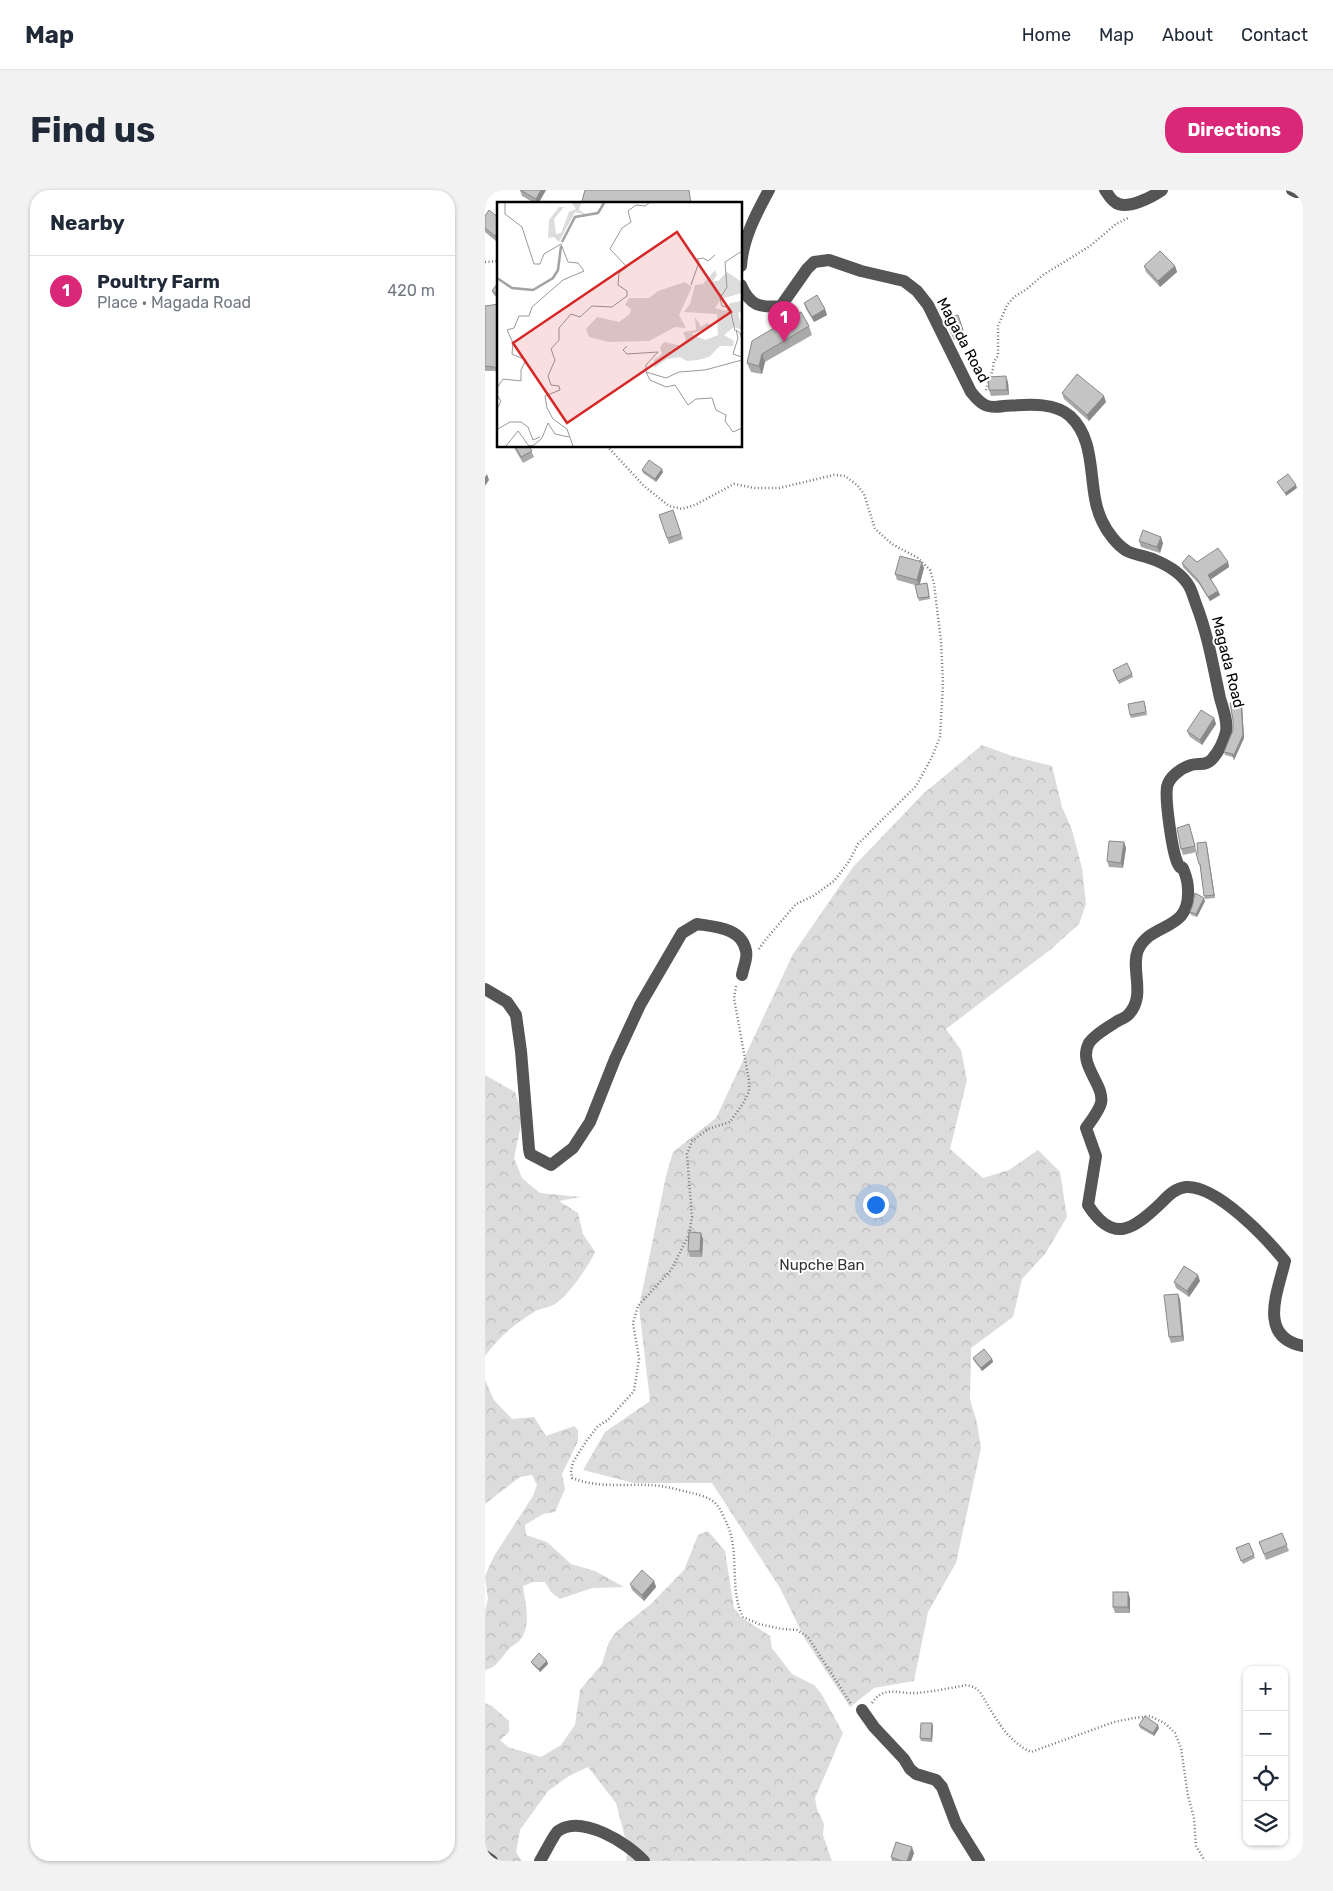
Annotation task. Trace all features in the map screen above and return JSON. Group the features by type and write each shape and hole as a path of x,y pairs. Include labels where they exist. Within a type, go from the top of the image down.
{"street":[{"path":"743,249 747,235 769,190"},
{"path":"1105,190 1114,202 1122,206 1146,200 1162,190"},
{"path":"1292,190 1303,192"},
{"name":"Magada Road","path":"743,290 746,297 764,308 781,306 814,262 829,260 861,271 904,281 917,291 928,305 971,392 979,401 987,406 1031,404 1053,407 1069,415 1080,428 1089,451 1096,504 1103,523 1114,539 1126,550 1168,566 1189,586 1209,642 1226,731 1219,750 1211,761 1184,768 1175,773 1168,784 1166,798 1173,847 1178,864 1184,870 1188,890 1187,904 1182,915 1175,923 1150,934 1138,950 1136,965 1139,981 1135,1004 1128,1015 1090,1042 1087,1051 1088,1066 1100,1093 1101,1104 1086,1128 1096,1156 1088,1205 1097,1219 1111,1229 1123,1230 1141,1220 1173,1191 1185,1187 1197,1188 1214,1196 1253,1226 1285,1261 1275,1297 1275,1325 1284,1338 1303,1346"},
{"path":"485,989 507,1002 516,1015 530,1154 551,1165 573,1148 590,1122 627,1030 661,967 682,934 697,924 731,930 740,938 747,952 742,975"},
{"path":"862,1710 915,1774 936,1780 942,1787 956,1824 979,1861"},
{"path":"540,1861 551,1844 555,1833 561,1829 585,1827 615,1838 637,1853 644,1861"},
{"path":"485,1856 492,1861"}],"path":[{"path":"987,406 986,388 992,375 994,361 998,356 999,326 1007,305 1014,297 1027,290 1043,275 1090,246 1115,224 1130,217"},
{"path":"609,448 644,486 669,506 682,509 695,505 734,484 755,488 779,488 833,476 845,476 857,485 864,494 875,529 892,544 918,558 930,570 935,584 943,684 940,737 932,758 916,786 858,844 848,863 834,881 813,896 796,904 757,952"},
{"path":"742,975 736,983 734,998 749,1081 749,1092 730,1122 708,1129 692,1142 687,1154 692,1217 689,1235 671,1270 638,1306 633,1324 639,1359 634,1391 608,1420 598,1426 587,1440 573,1462 572,1478 597,1484 653,1485 702,1495 716,1504 728,1526 738,1602 743,1617 759,1624 797,1630 807,1638 854,1708 862,1710 869,1708 877,1696 887,1692 897,1690 914,1693 967,1685 974,1687 980,1692 1011,1740 1021,1748 1031,1752 1114,1722 1150,1716 1166,1724 1175,1733 1181,1748 1188,1796 1194,1818 1196,1846 1205,1861"}],"green space":[{"name":"Nupche Ban","path":"982,745 1012,756 1052,766 1062,807 1072,830 1082,868 1086,904 1079,924 1050,950 946,1029 961,1050 967,1080 950,1149 983,1178 1009,1170 1038,1150 1060,1172 1067,1217 1045,1254 1022,1279 1013,1317 971,1348 970,1399 977,1423 981,1448 956,1563 928,1612 914,1681 874,1688 850,1707 805,1639 780,1588 712,1483 634,1483 583,1470 605,1432 650,1401 639,1307 666,1176 673,1152 716,1118 793,954 853,867 923,794"},
{"path":"485,1075 515,1092 523,1115 514,1158 522,1178 540,1193 581,1197 559,1201 578,1213 583,1234 595,1252 578,1280 560,1300 520,1321 501,1337 485,1356"},
{"path":"485,1380 494,1400 512,1419 534,1417 546,1436 574,1426 578,1430 578,1441 562,1474 565,1489 555,1512 543,1514 525,1525 526,1535 547,1542 571,1564 595,1571 624,1587 592,1588 560,1599 551,1592 545,1582 533,1582 523,1586 527,1614 524,1634 495,1665 485,1670 485,1611 488,1599 485,1576 494,1556 533,1496 537,1485 532,1475 520,1477 485,1504"},
{"path":"708,1531 725,1551 734,1608 741,1617 770,1636 772,1648 792,1674 814,1685 821,1693 843,1733 815,1798 817,1809 824,1824 823,1835 832,1861 626,1861 628,1849 616,1803 588,1767 569,1776 548,1791 520,1830 516,1852 522,1861 485,1861 485,1703 492,1706 509,1721 509,1732 500,1740 508,1747 541,1757 561,1745 575,1725 580,1690 602,1664 609,1642 616,1632 652,1603 684,1570 698,1535"}],"building":[{"path":"520,190 541,190 536,199"},
{"path":"585,190 689,190 691,202 584,202 582,201"},
{"path":"489,210 497,216 497,234 495,236 485,228 485,216"},
{"path":"1160,251 1175,266 1158,281 1144,266"},
{"path":"497,284 497,294 492,291"},
{"path":"817,295 825,309 812,317 804,303"},
{"path":"497,304 497,369 485,366 485,306"},
{"path":"801,312 809,326 762,354 759,366 747,363 752,341"},
{"path":"958,315 963,330 952,334 945,319"},
{"path":"1077,374 1104,396 1087,415 1062,393"},
{"path":"1006,376 1007,390 989,390 988,377"},
{"path":"516,448 530,448 532,451 521,457"},
{"path":"649,460 662,469 655,479 642,470"},
{"path":"1288,474 1296,485 1285,493 1277,482"},
{"path":"673,510 681,534 667,538 659,515"},
{"path":"1143,530 1161,537 1157,547 1139,541"},
{"path":"1218,548 1228,562 1208,575 1218,591 1208,597 1198,580 1182,563 1189,555 1197,562"},
{"path":"900,556 922,562 917,580 895,574"},
{"path":"927,583 929,597 918,598 915,585"},
{"path":"1127,663 1132,674 1118,681 1113,670"},
{"path":"1144,701 1146,712 1130,715 1128,704"},
{"path":"1241,702 1243,735 1233,757 1233,754 1224,752 1233,730 1230,703"},
{"path":"1201,710 1214,718 1200,740 1187,731"},
{"path":"1189,824 1195,846 1181,849 1177,828"},
{"path":"1109,841 1124,842 1121,863 1107,861"},
{"path":"1206,842 1214,895 1204,896 1200,864 1196,853 1198,853 1197,843"},
{"path":"1195,893 1204,898 1196,914 1190,912"},
{"path":"689,1232 701,1233 700,1251 688,1251"},
{"path":"1184,1266 1198,1275 1187,1291 1174,1282"},
{"path":"1178,1294 1182,1336 1169,1337 1164,1295"},
{"path":"984,1349 992,1359 981,1368 973,1358"},
{"path":"1282,1533 1287,1545 1264,1554 1259,1542"},
{"path":"1249,1543 1254,1555 1241,1561 1236,1548"},
{"path":"642,1570 654,1581 642,1595 630,1584"},
{"path":"1113,1592 1128,1592 1128,1607 1113,1607"},
{"path":"539,1653 547,1661 539,1669 531,1662"},
{"path":"1145,1716 1158,1725 1153,1733 1139,1725"},
{"path":"921,1723 932,1723 931,1739 920,1738"},
{"path":"896,1842 912,1847 907,1861 891,1857"}],"place":[{"name":"Poultry Farm","path":"784,342"}]}
